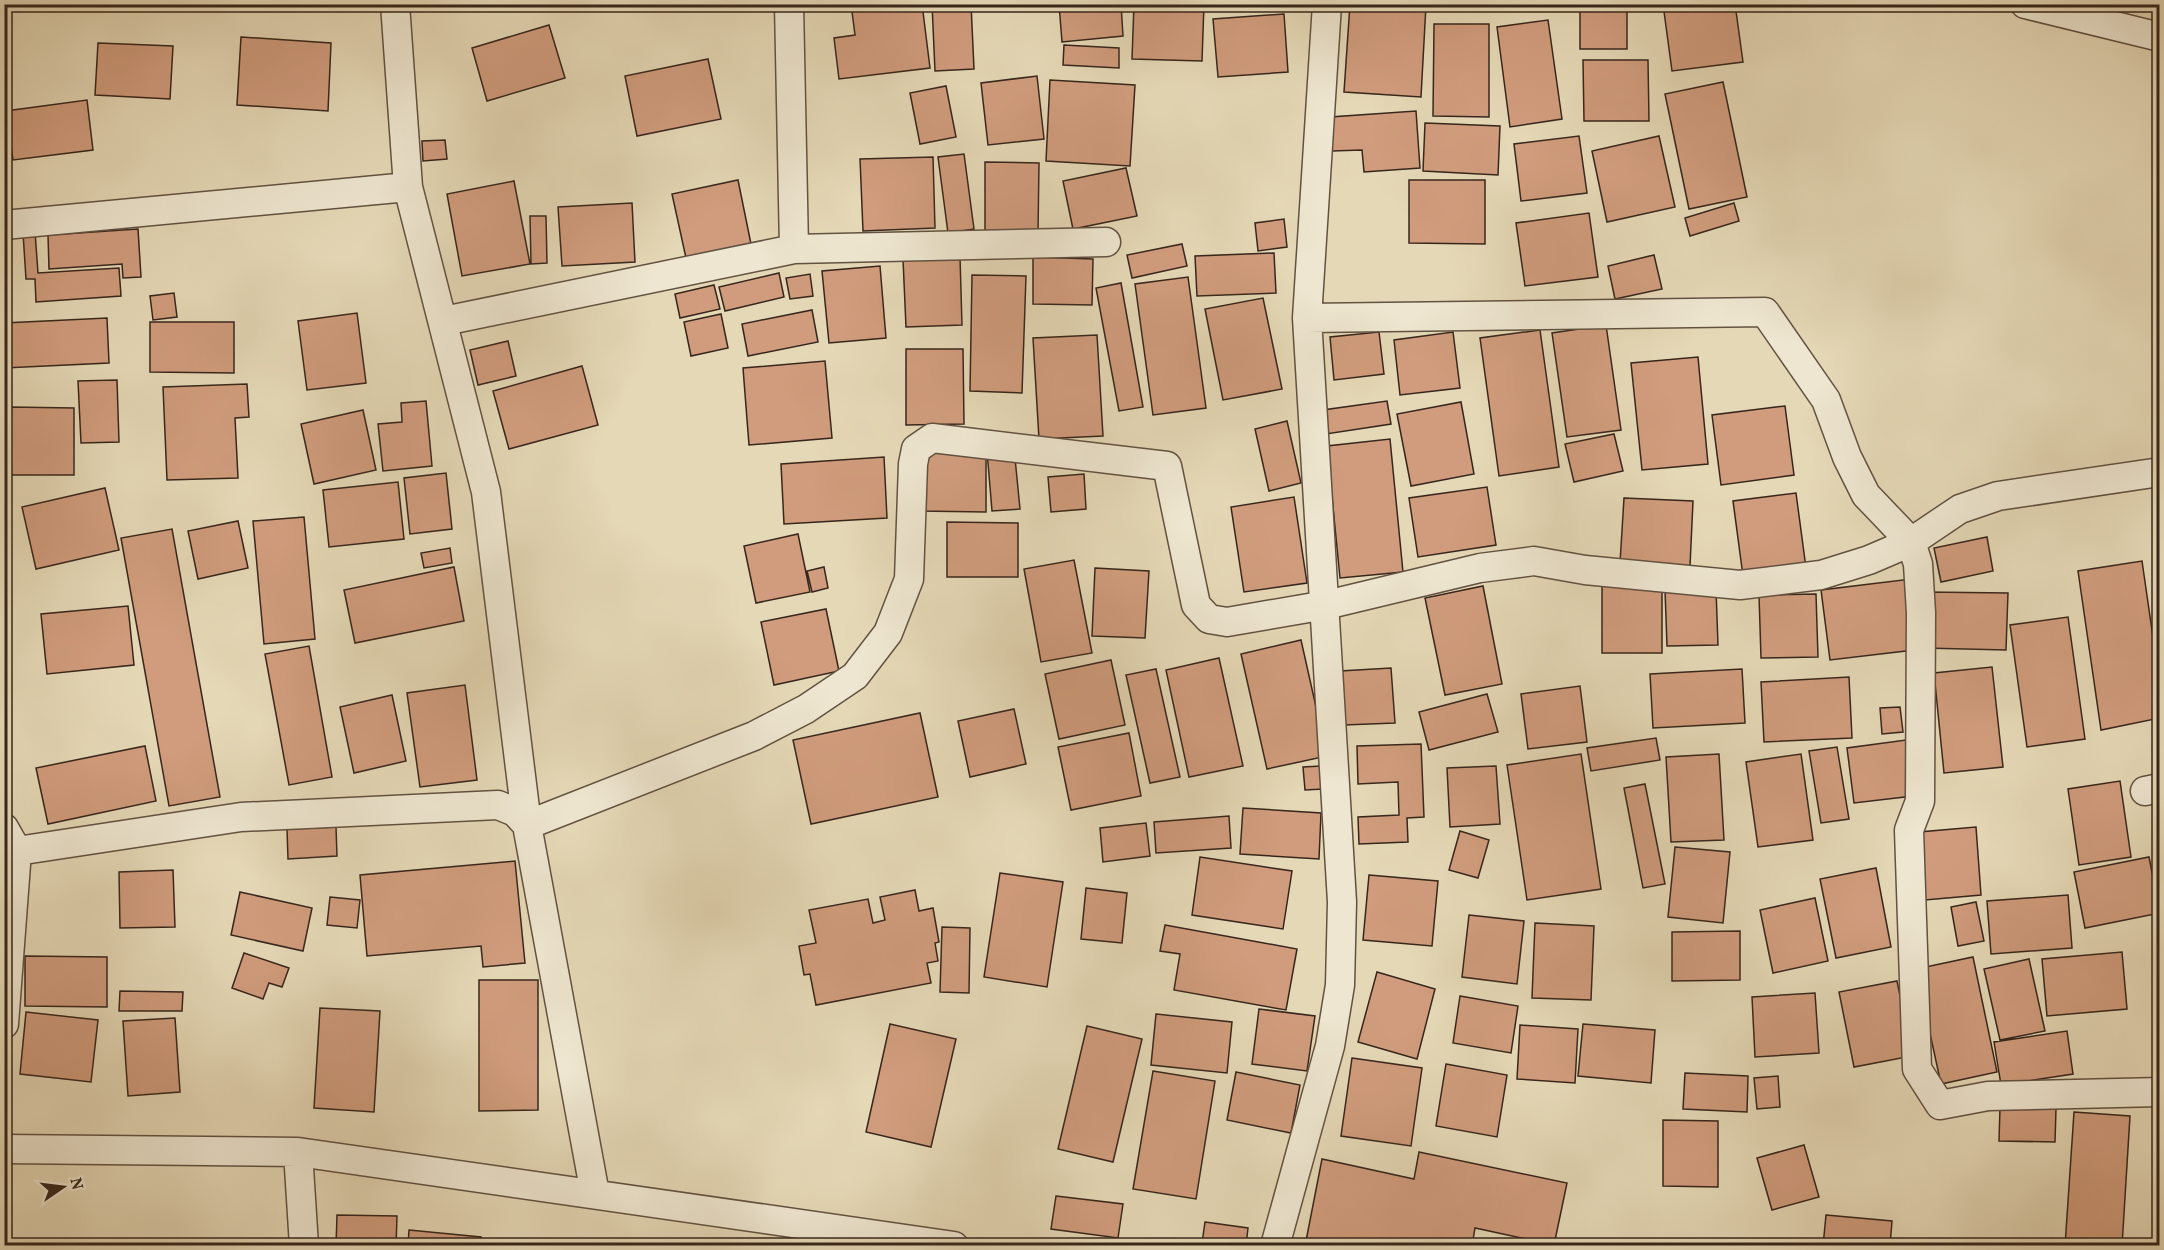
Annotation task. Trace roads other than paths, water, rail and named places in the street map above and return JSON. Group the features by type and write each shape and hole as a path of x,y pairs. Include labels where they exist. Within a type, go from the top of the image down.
{"street":[{"path":"394,4 408,187 486,492 527,825 595,1194"},
{"path":"789,4 794,249"},
{"path":"1275,1245 1330,1046 1340,985 1342,902 1307,318 1327,4"},
{"path":"2025,4 2160,37"},
{"path":"4,225 408,187"},
{"path":"444,321 794,249 1106,242"},
{"path":"1307,318 1765,312 1826,400 1847,457 1866,495 1911,542 1918,564 1921,613 1920,801 1909,830 1917,1069 1940,1105 1988,1096 2160,1092"},
{"path":"527,825 754,736 806,709 855,676 888,633 909,579 913,464 916,449 932,438 1167,466 1196,605 1209,619 1227,622 1326,605 1480,568 1534,561 1585,570 1740,585 1821,574 1869,560 1911,542 1960,509 1998,496 2160,472"},
{"path":"4,1024 11,839 241,816 498,805 515,812 527,825"},
{"path":"4,1149 298,1152 595,1194 895,1241 954,1245"},
{"path":"298,1152 304,1245"}]}
